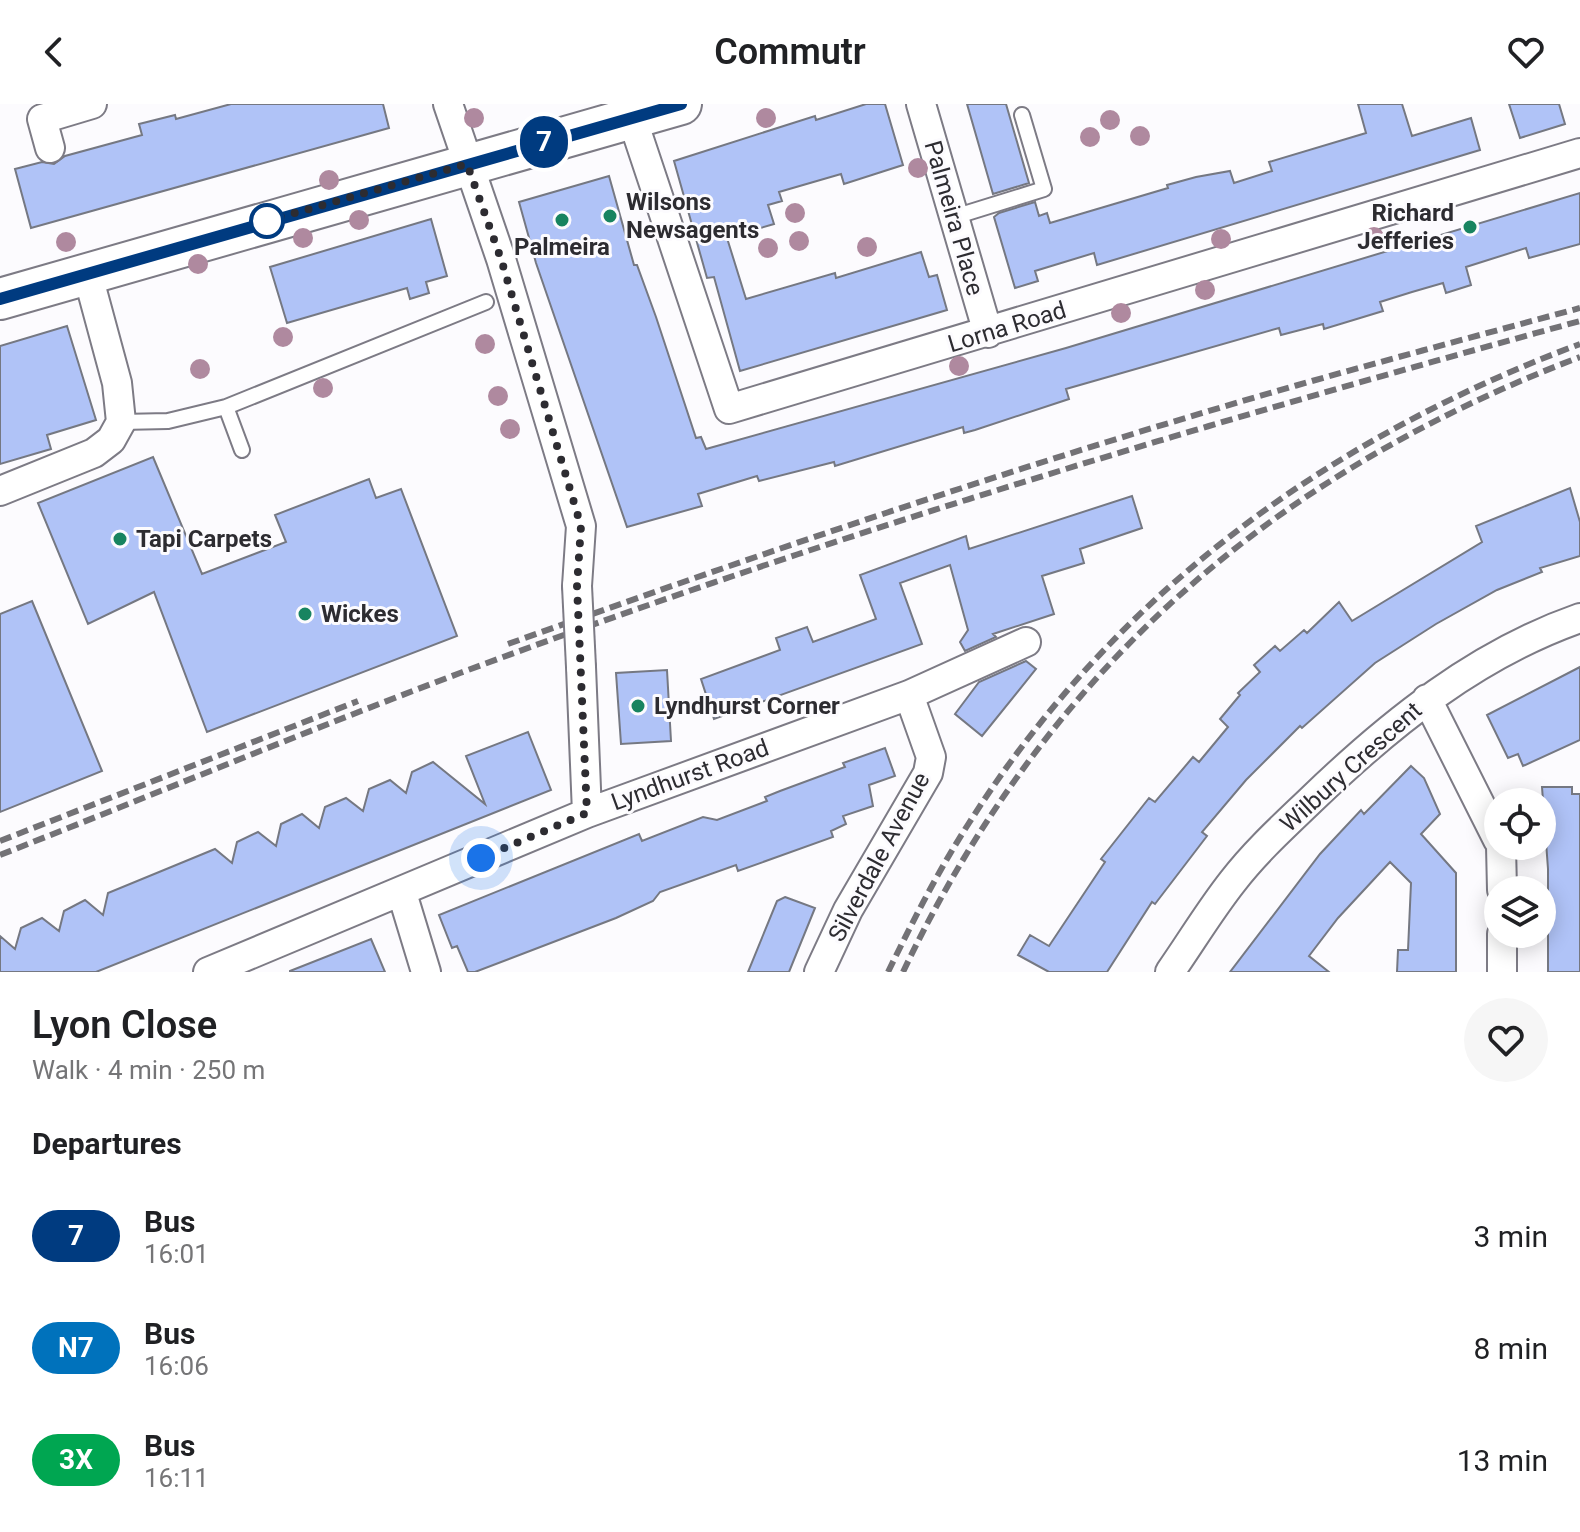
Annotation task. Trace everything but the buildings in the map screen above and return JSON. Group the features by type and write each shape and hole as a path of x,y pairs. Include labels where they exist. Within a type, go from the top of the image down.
{"main road":[{"path":"0,299 681,104"}],"street":[{"path":"50,148 42,119 92,104"},
{"path":"448,104 501,259 581,526 577,586 587,813"},
{"name":"Palmeira Place","path":"921,104 988,333"},
{"name":"Lorna Road","path":"632,118 729,409 1580,153"},
{"path":"0,491 94,453 111,440 121,422 117,383 87,272"},
{"name":"Wilbury Crescent","path":"1170,972 1233,880 1284,825 1387,729 1427,699 1503,652 1580,618"},
{"name":"Lyndhurst Road","path":"208,972 587,813 909,695 1026,642"},
{"name":"Silverdale Avenue","path":"819,972 848,910 928,773 931,757 909,695"},
{"path":"1427,699 1484,812"},
{"path":"402,893 426,972"},
{"path":"1502,948 1502,972"}],"lane":[{"path":"954,217 1044,189 1022,115"},
{"path":"121,422 168,421 226,407 486,302"},
{"path":"226,407 242,450"}],"railway":[{"path":"508,644 807,539 1109,441 1312,381 1580,308"},
{"path":"0,855 460,673 737,575 1016,484 1298,400 1580,321"},
{"path":"888,972 958,841 1027,741 1090,665 1160,596 1234,533 1314,476 1399,426 1487,382 1580,344"},
{"path":"903,972 960,864 1026,766 1098,676 1179,596 1267,524 1364,461 1468,405 1580,357"},
{"path":"0,841 358,701"}],"bus line":[{"name":"7","path":"0,299 681,104"}],"place":[{"name":"Wilsons Newsagents","path":"610,216"},
{"name":"Palmeira","path":"562,220"},
{"name":"Richard Jefferies","path":"1470,227"},
{"name":"Tapi Carpets","path":"120,539"},
{"name":"Wickes","path":"305,614"},
{"name":"Lyndhurst Corner","path":"638,706"}],"route":[{"path":"267,221 467,164 501,259 581,526 577,586 587,813 481,858"}]}
